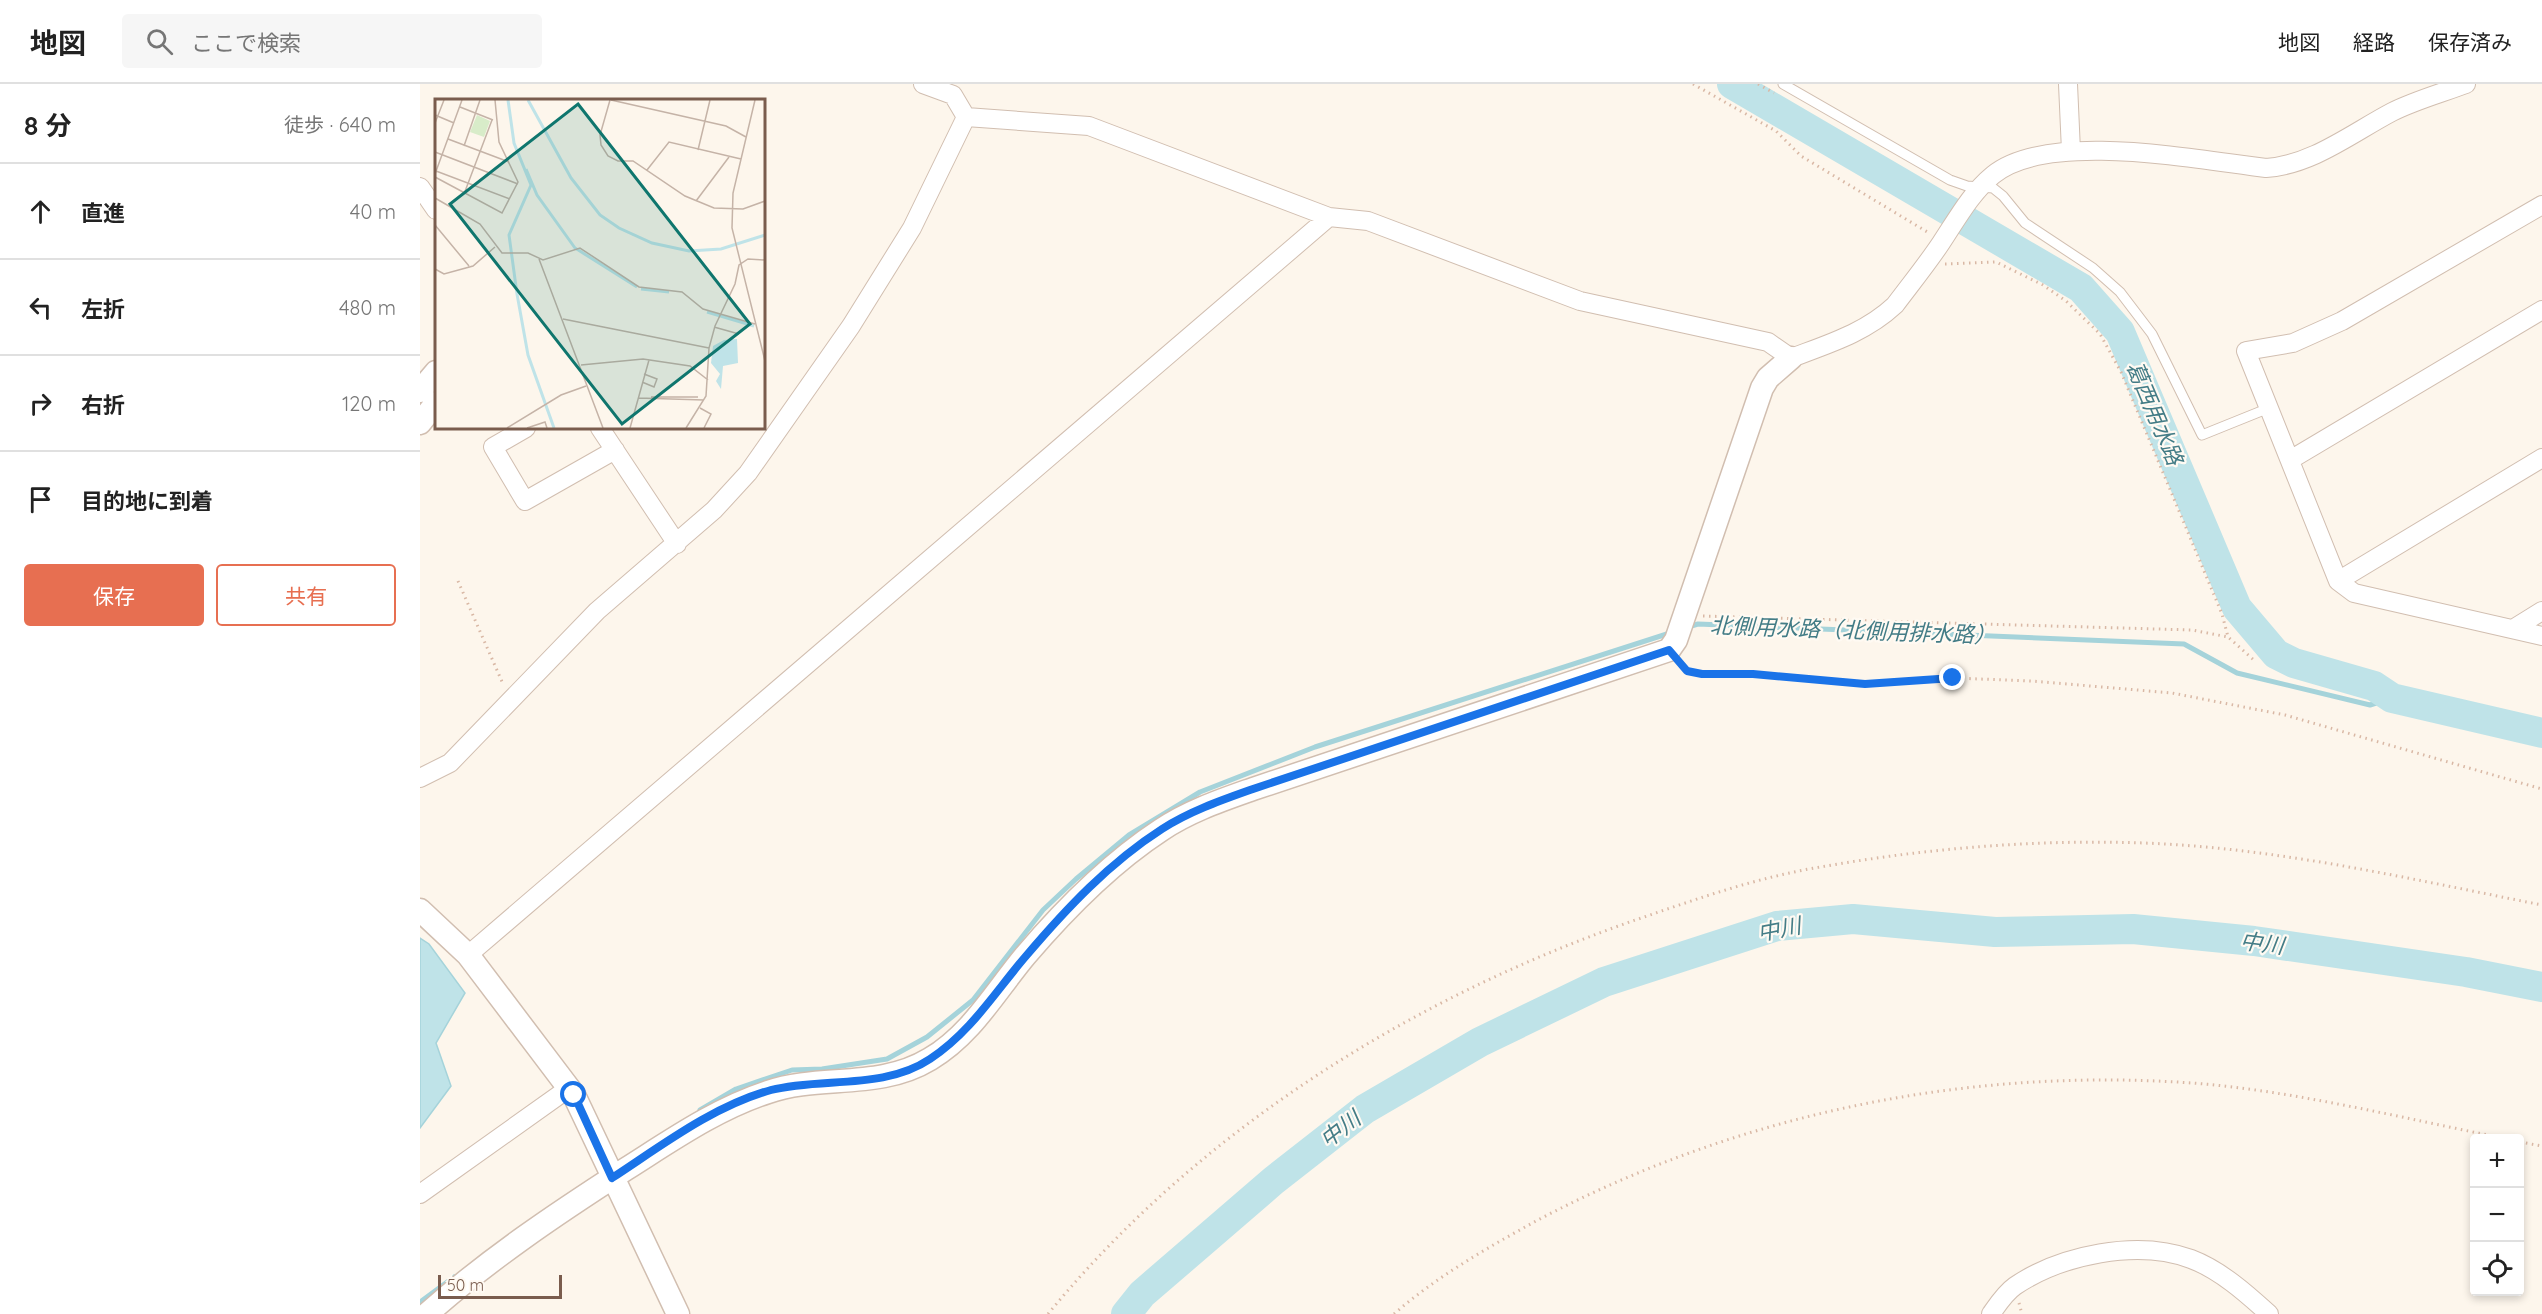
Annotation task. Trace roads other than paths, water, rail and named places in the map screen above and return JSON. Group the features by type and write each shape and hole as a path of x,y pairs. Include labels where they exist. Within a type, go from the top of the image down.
{"street":[{"path":"922,84 953,95 966,117"},
{"path":"2068,84 2071,151"},
{"path":"427,1314 474,1273 609,1171 731,1106 771,1090 857,1082 890,1075 929,1060 959,1037 1023,958 1083,891 1162,829 1207,806 1678,631 1762,388 1768,378 1791,358 1856,333 1882,318 1895,306 1930,258 1939,234 1982,185 2004,167 2022,160 2071,151 2163,155 2266,168 2282,167 2307,158 2394,111 2466,84"},
{"path":"966,117 1089,126 1329,217 1368,221 1580,301 1768,342 1791,358"},
{"path":"420,778 450,763 509,699 597,611 677,544 714,510 748,473 851,326 912,228 966,117"},
{"path":"420,187 435,209"},
{"path":"2539,213 2342,321 2293,343 2246,351 2338,581 2354,593 2542,636"},
{"path":"468,955 1329,217"},
{"path":"2290,460 2542,310"},
{"path":"420,391 435,373"},
{"path":"420,423 435,404"},
{"path":"524,429 493,447 525,501 615,450"},
{"path":"601,429 677,544"},
{"path":"2338,581 2542,458"},
{"path":"2513,629 2542,611"},
{"path":"420,910 468,955 569,1088 678,1314"},
{"path":"420,1194 569,1088"},
{"path":"1991,1314 2015,1287 2053,1268 2089,1254 2131,1250 2190,1259 2236,1286 2269,1314"}],"lane":[{"path":"1783,84 1950,180 1967,186 1982,185 2003,196 2025,223 2093,267 2120,292 2152,334 2202,435 2269,408"}],"water":[{"path":"420,938 429,944 465,993 436,1043 451,1086 420,1128"}],"waterway":[{"name":"葛西用水路","path":"1732,84 2081,288 2120,332 2237,608 2276,654 2294,663 2374,686 2392,698 2542,733"},
{"name":"北側用水路（北側用排水路）","path":"1688,627 1698,624 2184,644 2237,673 2370,705 2392,698"},
{"name":"北側用水路（北側用排水路）","path":"700,1110 736,1089 792,1070 822,1069 887,1059 927,1037 973,1000 1043,910 1076,879 1129,835 1200,792 1315,747 1670,633"},
{"name":"中川","path":"1126,1314 1142,1294 1273,1181 1365,1109 1480,1042 1604,982 1777,926 1853,919 1995,932 2133,929 2254,941 2466,972 2542,987"},
{"name":"北側用水路（北側用排水路）","path":"420,1302 454,1277"}]}
